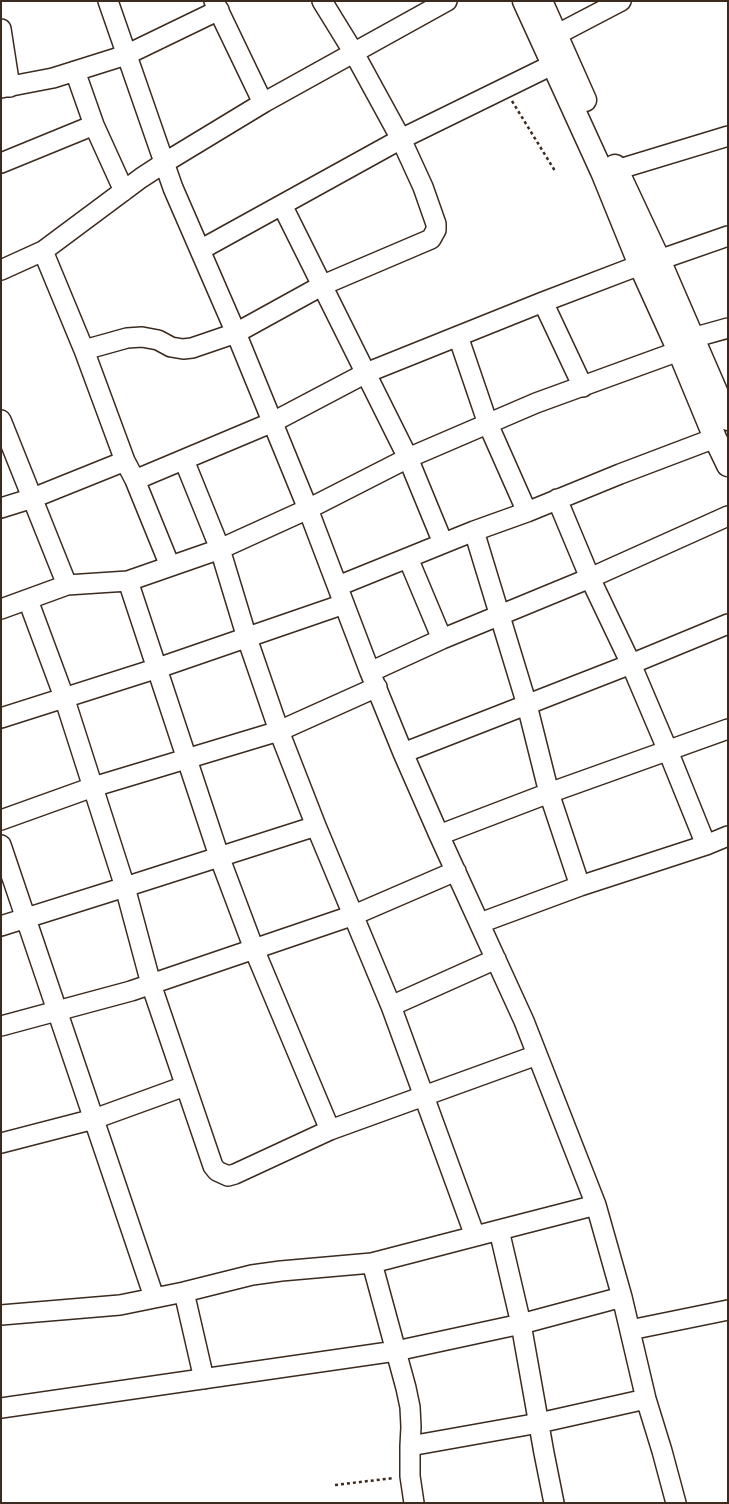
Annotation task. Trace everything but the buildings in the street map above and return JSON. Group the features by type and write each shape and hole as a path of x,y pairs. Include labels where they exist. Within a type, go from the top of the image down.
{"main road":[{"path":"524,1 552,65 610,172"},
{"path":"541,1 610,172 649,262 686,344 728,419"},
{"path":"686,344 715,438 728,465"}],"street":[{"path":"108,1 164,163 273,422 338,586 373,680 439,835 524,1021 596,1205 622,1297 646,1399 676,1503"},
{"path":"84,350 127,338 142,337 158,340 171,346 183,349 192,348 236,333 323,285 430,239 434,235 436,230 433,216 423,187 401,139 354,53 322,1"},
{"path":"556,35 621,1"},
{"path":"1,270 43,251 164,163 263,103 354,53 436,4"},
{"path":"1,29 6,87 53,78 126,55 216,6 263,103"},
{"path":"200,250 401,139 552,65"},
{"path":"75,71 94,126 124,191"},
{"path":"1,163 94,126"},
{"path":"610,172 728,136"},
{"path":"282,205 408,458 443,543"},
{"path":"134,480 273,422 366,373 543,302 649,262 728,236"},
{"path":"43,251 84,350 125,461 170,566"},
{"path":"543,302 583,387"},
{"path":"1,609 67,585 128,581 220,549 308,509 408,458 536,403 583,387 728,328"},
{"path":"458,336 488,424 527,512"},
{"path":"1,420 67,585"},
{"path":"338,586 443,543 527,512 715,438"},
{"path":"184,460 220,549 247,638 279,731 316,826 391,1006 475,1236"},
{"path":"1,508 33,498 125,461"},
{"path":"557,500 590,578 668,751 706,844"},
{"path":"1,820 93,788 279,731 373,680 442,639 590,578 728,516"},
{"path":"474,531 528,705 549,793 580,886"},
{"path":"408,558 442,639"},
{"path":"128,581 219,856 254,949 330,1130"},
{"path":"28,600 64,697 125,887 150,984 213,1166 217,1170 228,1176 235,1174 330,1130 537,1055"},
{"path":"1,718 158,668 344,604"},
{"path":"404,752 528,705 728,624"},
{"path":"439,835 549,793 728,729"},
{"path":"1,926 316,826"},
{"path":"480,923 580,886 728,836"},
{"path":"1,845 154,1297"},
{"path":"1,1026 131,991 354,915 456,871"},
{"path":"391,1006 496,959"},
{"path":"1,1143 94,1118 185,1086"},
{"path":"1,1315 120,1305 184,1292 259,1274 372,1263 596,1205"},
{"path":"499,1230 521,1324 554,1503"},
{"path":"372,1263 410,1407 410,1476 414,1503"},
{"path":"184,1292 204,1379"},
{"path":"1,1408 396,1351 521,1324 622,1297"},
{"path":"630,1330 728,1310"},
{"path":"410,1446 539,1423 646,1399"}],"path":[{"path":"504,88 555,171"},
{"path":"335,1485 410,1476"}]}
